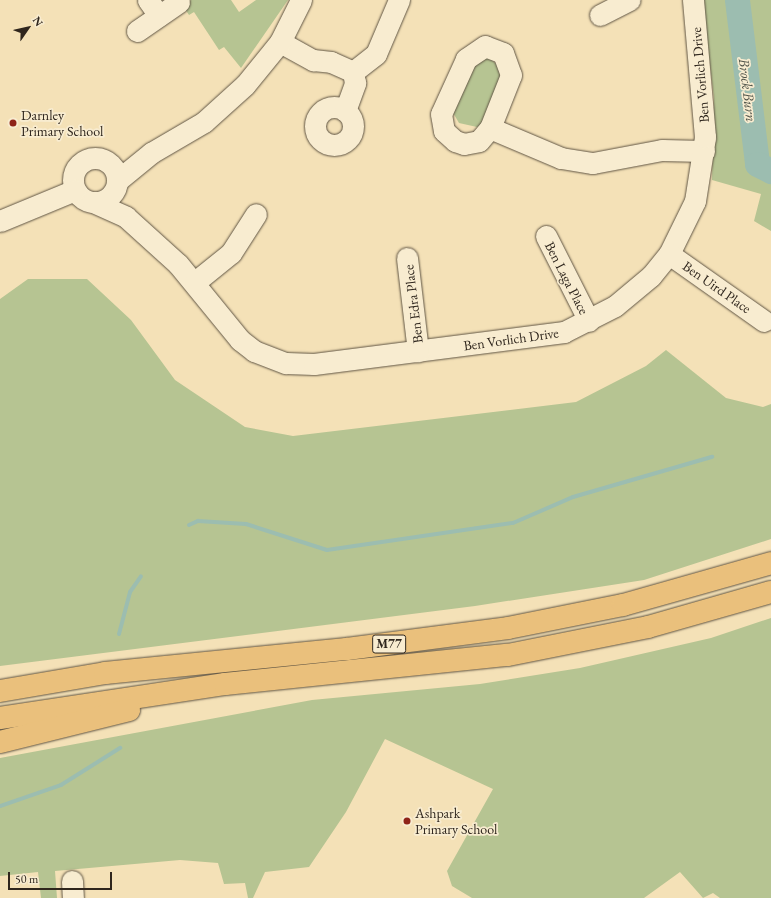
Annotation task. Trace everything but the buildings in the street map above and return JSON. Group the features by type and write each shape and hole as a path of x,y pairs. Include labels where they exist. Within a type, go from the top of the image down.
{"highway":[{"name":"M77","path":"0,691 105,673 347,649 508,628 623,605 771,563"},
{"name":"M77","path":"0,718 225,684 508,656 648,627 771,592"},
{"name":"M77","path":"0,742 225,684"}],"street":[{"path":"151,153 106,160 92,157 79,164 73,177 75,190 83,198 93,202 107,199 117,185 151,153 204,122 245,85 280,42 301,0"},
{"path":"353,72 376,54 399,0"},
{"path":"600,15 630,0"},
{"name":"Ben Vorlich Drive","path":"93,202 126,217 195,282 240,340 254,351 286,363 314,364 540,337 588,320 634,292 669,254 695,202 704,151 705,121 693,0"},
{"path":"137,31 153,8 179,2"},
{"path":"280,42 313,60 331,62 353,72"},
{"path":"345,111 355,83 353,72"},
{"path":"490,128 562,158 580,162 608,161 662,150 704,151"},
{"path":"106,160 115,168 117,185"},
{"name":"Ben Vorlich Drive","path":"117,185 126,217"},
{"path":"0,221 75,190"},
{"path":"195,282 231,253 256,214"},
{"name":"Ben Laga Place","path":"546,236 588,320"},
{"name":"Ben Uird Place","path":"669,254 764,321"},
{"name":"Ben Edra Place","path":"407,258 418,351"}],"green space":[{"path":"191,0 231,0 239,12 256,0 288,0 241,68 224,47 219,50 194,12 189,15 183,6"},
{"path":"702,0 771,0 771,231 754,221 761,194 712,180 714,98"},
{"path":"479,58 490,58 503,71 482,125 477,127 459,123 452,111 472,61"},
{"path":"28,279 87,279 131,320 175,380 245,427 293,436 576,402 646,366 666,350 726,398 763,407 771,404 771,539 644,580 475,606 0,666 0,299"},
{"path":"771,618 771,898 720,898 713,893 703,898 680,872 644,898 472,898 452,886 447,871 493,789 385,739 346,812 309,867 265,872 253,898 248,898 245,883 224,884 218,863 180,860 55,871 57,898 41,898 38,872 0,876 0,758 312,700 480,684 580,668 711,638"}],"waterway":[{"name":"Brock Burn","path":"737,0 757,164 771,171"},
{"path":"189,525 198,521 246,524 327,550 513,523 573,497 712,457"},
{"path":"119,634 130,592 141,576"},
{"path":"0,806 61,785 120,748"}],"place":[{"name":"Darnley Primary School","path":"13,123"},
{"name":"Ashpark Primary School","path":"407,821"}]}
